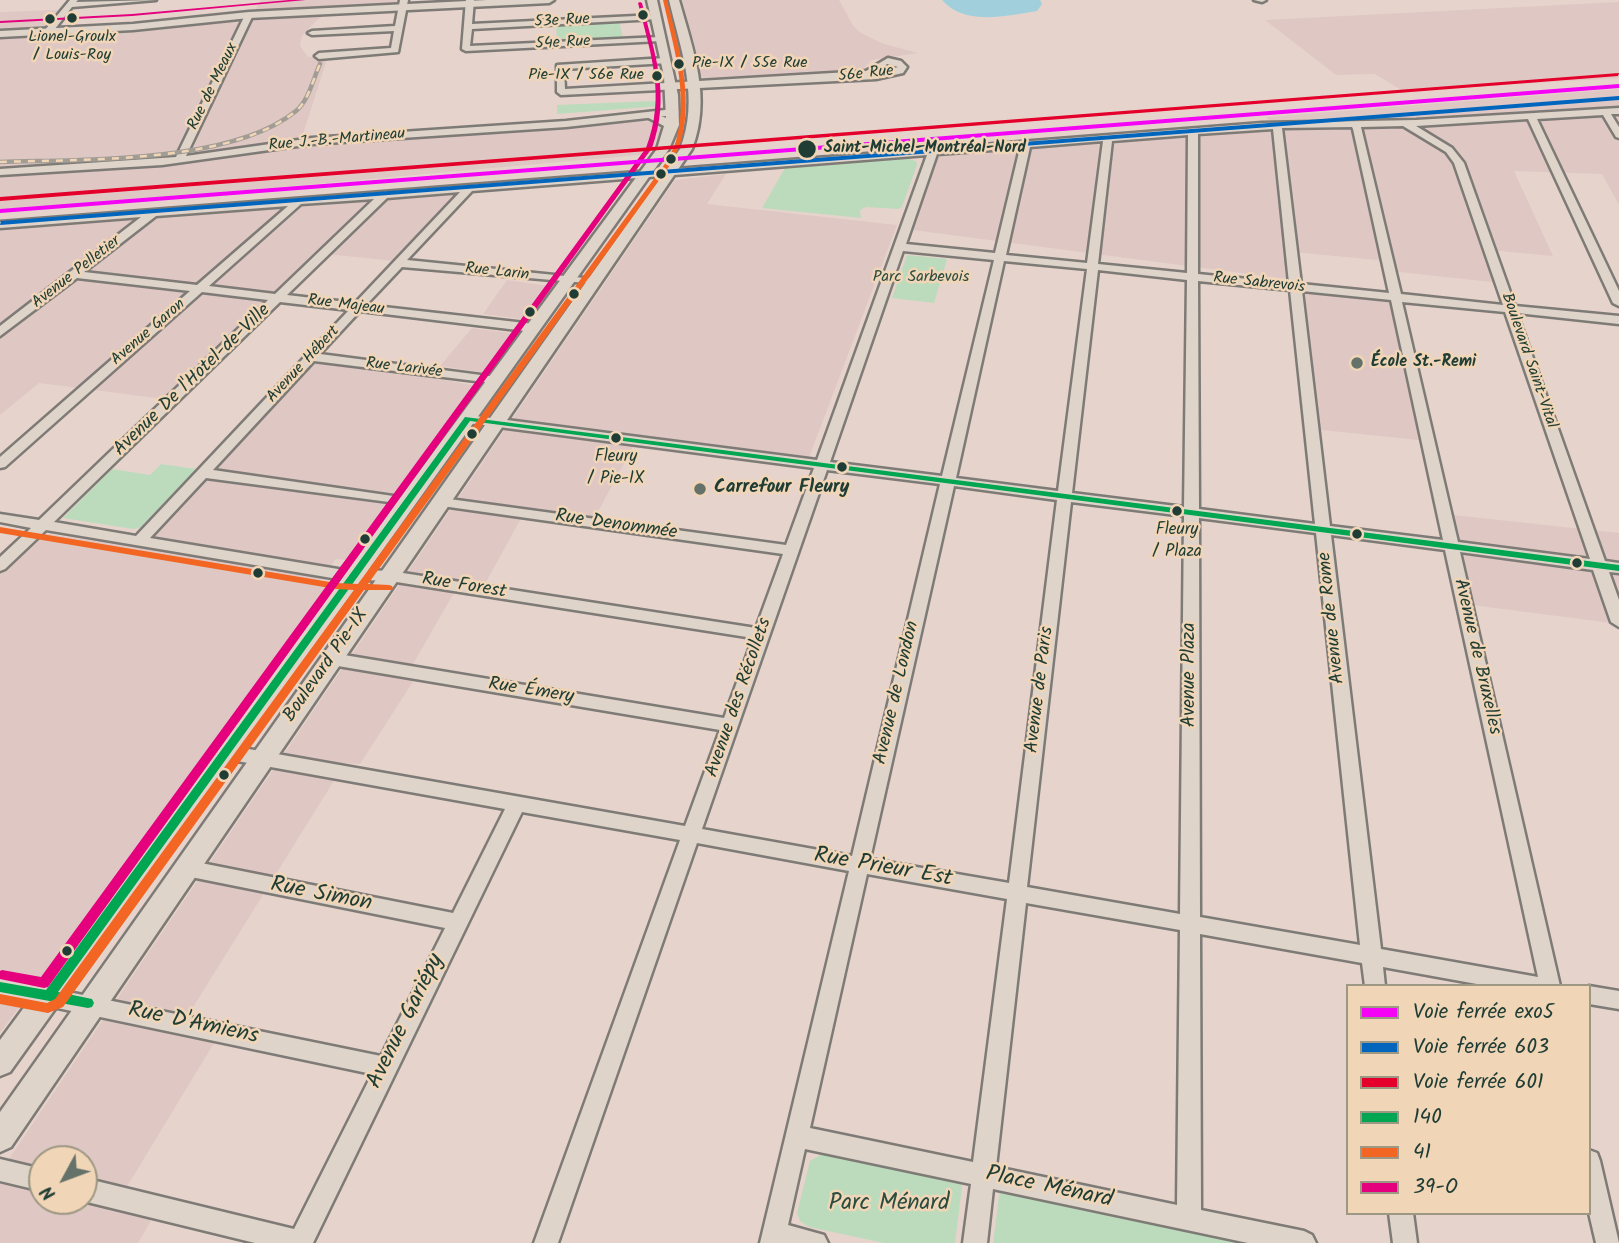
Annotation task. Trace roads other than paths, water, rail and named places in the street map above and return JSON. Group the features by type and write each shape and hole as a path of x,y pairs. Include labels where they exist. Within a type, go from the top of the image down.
{"main road":[{"path":"0,34 404,4 549,0"},
{"path":"651,116 673,118 670,86 652,0"},
{"name":"Boulevard Pie-IX","path":"0,1137 686,149 695,129 700,85 674,0"},
{"name":"Boulevard Pie-IX","path":"0,1063 645,175 663,149 673,118"}],"street":[{"path":"48,32 72,2 152,0"},
{"path":"468,27 470,2"},
{"path":"319,56 394,50 404,4"},
{"name":"Rue de Meaux","path":"179,160 249,15"},
{"name":"53e Rue","path":"468,27 656,17"},
{"name":"54e Rue","path":"468,27 466,49 660,38"},
{"path":"312,33 400,28"},
{"name":"56e Rue","path":"665,61 560,67 561,92 700,85 880,75 900,71 903,67 887,61 877,64 868,73 700,85"},
{"path":"1605,111 1619,135"},
{"path":"0,225 1277,125 1405,123 1619,111"},
{"name":"Rue J.-B.-Martineau","path":"0,172 179,160 326,140 651,116"},
{"path":"1531,116 1619,303"},
{"name":"Boulevard Saint-Vital","path":"1405,123 1443,146 1457,159 1619,622"},
{"name":"Avenue de Bruxelles","path":"1354,124 1550,984"},
{"name":"Avenue de Rome","path":"1277,125 1375,984"},
{"name":"Avenue Plaza","path":"1189,1219 1193,131"},
{"name":"Avenue de Paris","path":"975,1243 1108,138"},
{"name":"Avenue de London","path":"773,1238 1026,144"},
{"name":"Avenue des Récollets","path":"546,1243 933,152"},
{"name":"Avenue Hébert","path":"139,541 470,188"},
{"name":"Avenue De l'Hotel-de-Ville","path":"0,566 384,195"},
{"name":"Avenue Garon","path":"0,464 298,202"},
{"name":"Avenue Pelletier","path":"0,332 153,213"},
{"name":"Rue Sabrevois","path":"899,247 1619,320"},
{"name":"Rue Larin","path":"400,262 594,282"},
{"name":"Rue Majeau","path":"75,274 534,328"},
{"name":"Rue Larivée","path":"312,357 496,380"},
{"path":"468,419 1619,568"},
{"path":"203,473 407,502"},
{"name":"Rue Denommée","path":"442,502 791,550"},
{"name":"Rue Forest","path":"0,518 354,576 390,576 762,634"},
{"name":"Rue Émery","path":"332,659 730,725"},
{"name":"Rue Prieur Est","path":"226,752 1529,984"},
{"name":"Avenue Gariépy","path":"300,1243 517,803"},
{"name":"Rue Simon","path":"187,868 456,922"},
{"name":"Rue D'Amiens","path":"0,987 385,1067"},
{"path":"1591,995 1619,1000"},
{"name":"Place Ménard","path":"795,1136 1304,1243"},
{"path":"0,1170 28,1177"},
{"path":"1591,1170 1608,1243"},
{"path":"98,1193 300,1243"},
{"path":"1401,1215 1405,1243"},
{"path":"773,1238 816,1243"}],"water":[{"path":"942,0 1040,0 1042,4 1037,11 986,17 962,13"}],"railway":[{"path":"0,162 113,159 195,150 234,141 268,128 296,111 307,95 320,64"}],"rail line":[{"name":"601","path":"0,199 1618,74"},
{"name":"exo5","path":"0,211 1619,86"},
{"name":"603","path":"1,223 1619,98"}],"place":[{"name":"Lionel-Groulx / Louis-Roy","path":"72,18"},
{"name":"Pie-IX / 55e Rue","path":"679,64"},
{"name":"Pie-IX / 56e Rue","path":"657,76"},
{"name":"Saint-Michel–Montréal-Nord","path":"807,149"},
{"name":"École St.-Remi","path":"1357,363"},
{"name":"Fleury / Pie-IX","path":"616,438"},
{"name":"Carrefour Fleury","path":"700,489"},
{"name":"Fleury / Plaza","path":"1177,511"}],"park label":[{"name":"Parc Sarbevois","path":"921,278"},
{"name":"Parc Ménard","path":"889,1205"}]}
